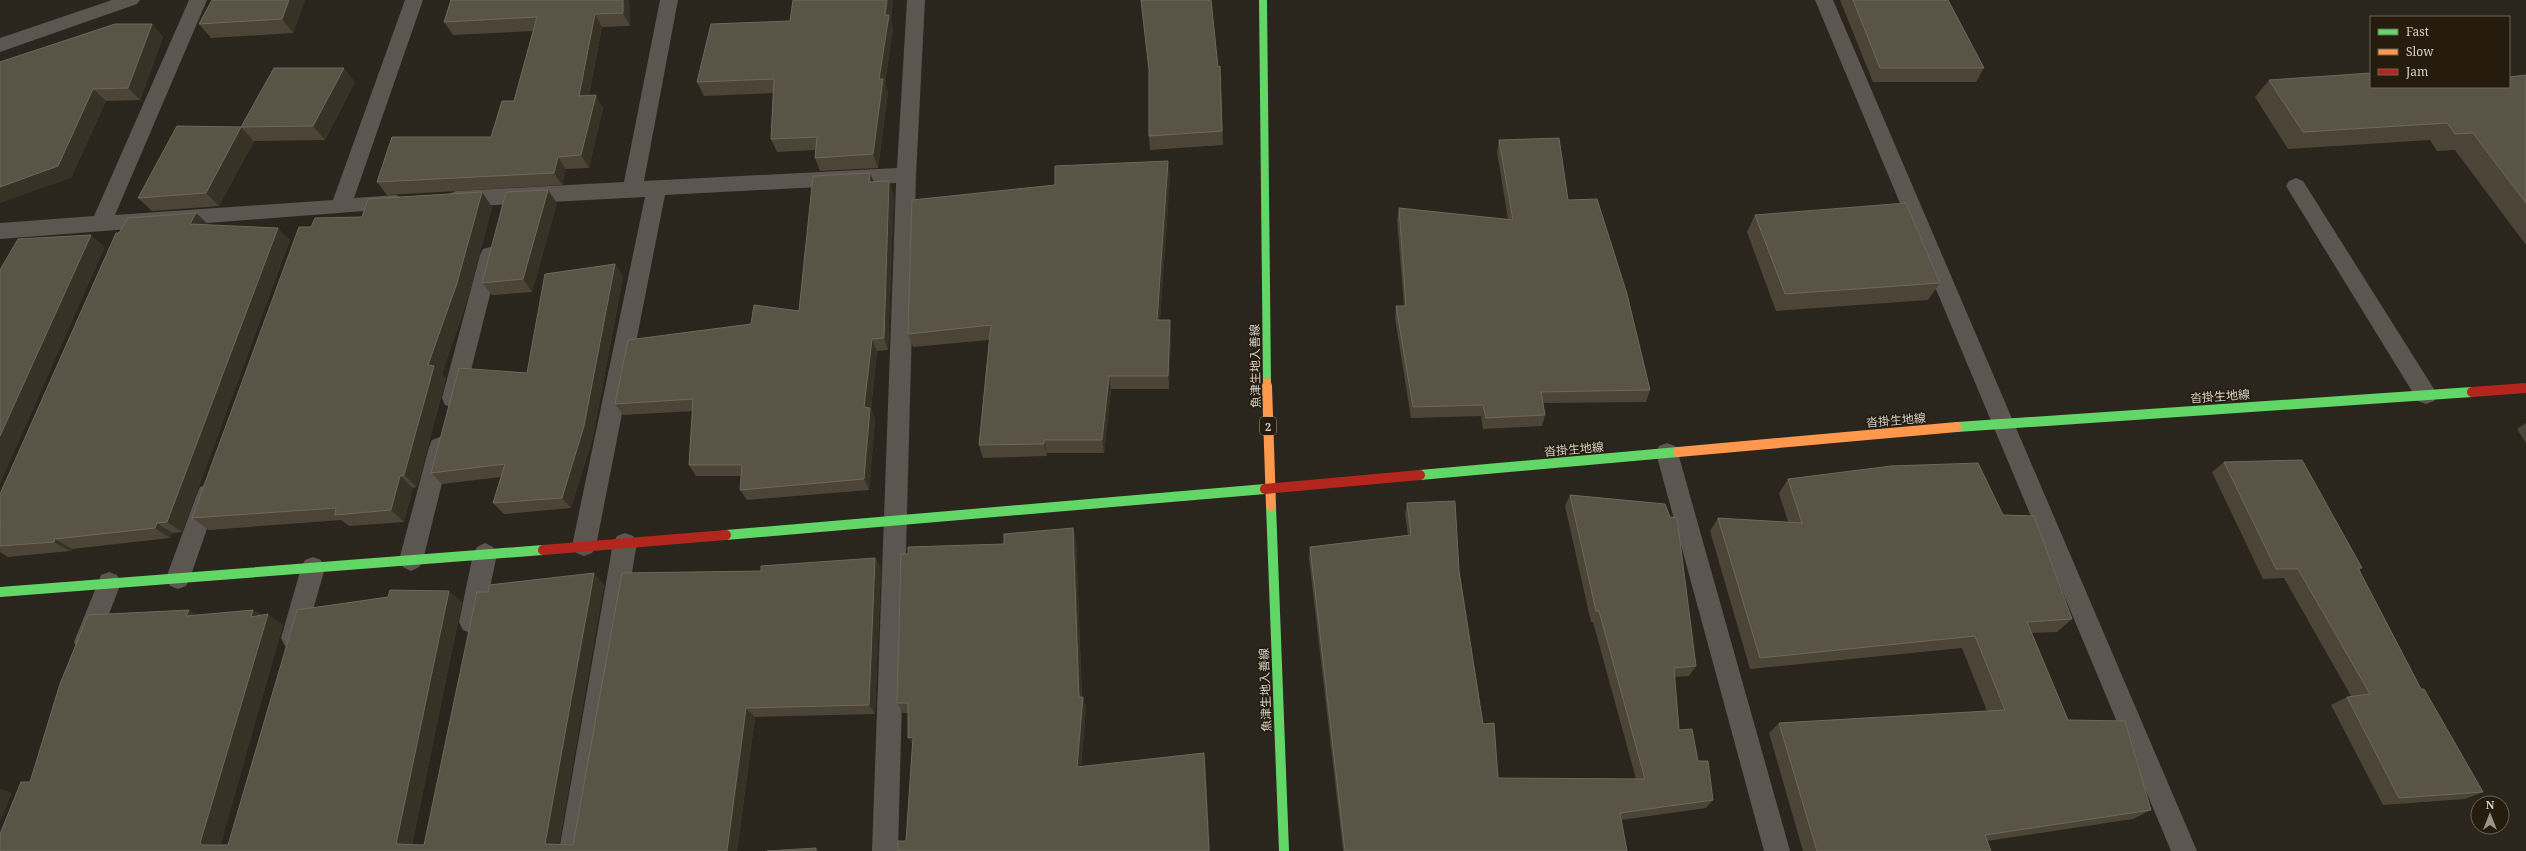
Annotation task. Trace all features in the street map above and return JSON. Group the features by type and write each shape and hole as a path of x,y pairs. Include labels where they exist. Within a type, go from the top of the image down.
{"main road":[{"name":"魚津生地入善線","path":"1263,0 1263,155 1270,490 1284,851"},
{"name":"沓掛生地線","path":"0,592 896,522 1270,490 2003,423 2526,388"}],"street":[{"path":"0,45 131,0"},
{"path":"101,224 198,0"},
{"path":"341,206 414,0"},
{"path":"633,188 669,0"},
{"path":"885,851 906,175 916,0"},
{"path":"1824,0 2184,851"},
{"path":"435,200 633,188 906,175"},
{"path":"2296,186 2426,395"},
{"path":"584,546 657,187"},
{"path":"411,560 506,196"},
{"path":"0,232 313,208 412,202"},
{"path":"305,230 313,208"},
{"path":"118,244 128,222"},
{"path":"1667,453 1776,851"},
{"path":"178,578 216,474"},
{"path":"572,851 625,543"},
{"path":"468,640 485,554"},
{"path":"287,660 313,568"},
{"path":"76,665 109,583"}],"building":[{"path":"212,0 289,0 282,19 199,24"},
{"path":"451,0 623,0 623,13 595,14 579,96 596,95 581,155 558,157 554,173 377,182 392,137 491,137 502,101 514,101 537,17 444,22"},
{"path":"793,0 887,0 885,15 889,15 879,79 883,79 873,154 815,158 817,137 771,139 774,79 697,82 711,24 790,21"},
{"path":"1141,0 1211,0 1218,67 1220,66 1222,131 1149,136 1149,70"},
{"path":"1853,0 1948,0 1984,68 1880,68"},
{"path":"115,24 152,24 128,88 93,89 58,166 0,187 0,62"},
{"path":"274,68 344,68 313,126 241,127"},
{"path":"2370,73 2370,88 2510,88 2510,77 2526,75 2526,203 2473,133 2455,134 2447,123 2303,132 2269,80"},
{"path":"177,126 241,127 206,193 138,198"},
{"path":"1559,138 1568,200 1597,199 1627,294 1650,390 1541,392 1545,415 1486,418 1483,405 1413,407 1396,306 1406,306 1399,208 1513,220 1499,140"},
{"path":"1168,161 1157,320 1170,320 1168,376 1109,376 1102,440 1044,440 1044,444 979,445 991,325 908,334 912,200 1055,185 1055,166"},
{"path":"870,173 869,182 889,181 884,338 872,339 864,407 870,408 864,479 740,490 742,465 689,465 693,399 615,404 628,340 751,324 754,305 799,311 813,176"},
{"path":"548,190 523,279 482,283 506,192"},
{"path":"482,192 457,283 428,365 434,366 404,475 400,476 391,510 335,515 336,508 192,518 299,227 311,227 315,218 362,217 368,199"},
{"path":"1906,203 1940,283 1785,294 1755,215"},
{"path":"196,213 190,224 278,228 167,522 157,523 155,528 55,539 54,542 0,546 0,494 116,233 119,233 128,218"},
{"path":"91,235 0,436 0,270 18,239"},
{"path":"615,264 584,426 562,498 493,503 505,464 431,473 459,368 527,373 545,274"},
{"path":"2302,460 2362,568 2358,568 2421,689 2424,689 2483,792 2399,798 2347,697 2370,694 2298,569 2276,569 2224,462"},
{"path":"1978,463 2003,515 2034,516 2072,619 2027,622 2068,720 2125,721 2151,810 1985,835 1991,851 1817,851 1779,723 2005,710 1975,636 1760,658 1718,518 1802,523 1788,479 1891,466"},
{"path":"1570,495 1665,504 1670,517 1677,518 1696,666 1674,668 1679,730 1692,729 1698,761 1708,761 1713,800 1620,813 1627,851 1345,851 1310,547 1411,535 1407,503 1455,501 1459,571 1483,724 1494,723 1498,778 1645,779 1599,611 1596,611"},
{"path":"1073,528 1079,697 1083,697 1077,767 1204,753 1209,851 898,851 898,841 906,841 913,737 908,738 908,703 897,703 901,554 908,554 908,547 1004,544 1004,534"},
{"path":"875,558 869,705 746,708 727,851 0,851 0,834 21,782 30,782 60,684 88,615 189,610 186,616 253,610 251,617 268,614 200,843 202,845 228,845 297,610 388,597 390,590 449,591 396,844 424,845 477,592 488,592 489,585 594,573 545,844 573,845 622,573 761,571 761,566"},
{"path":"816,848 816,851 767,851"}],"traffic: fast":[{"path":"1263,0 1267,382"},
{"path":"1957,427 2472,392"},
{"path":"1420,475 1678,452"},
{"path":"726,535 1265,489"},
{"path":"1271,506 1284,851"},
{"path":"0,592 543,550"}],"traffic: slow":[{"path":"1267,382 1271,506"},
{"path":"1678,452 1957,427"}],"traffic: jam":[{"path":"2472,392 2526,388"},
{"path":"1265,489 1420,475"},
{"path":"543,550 726,535"}]}
